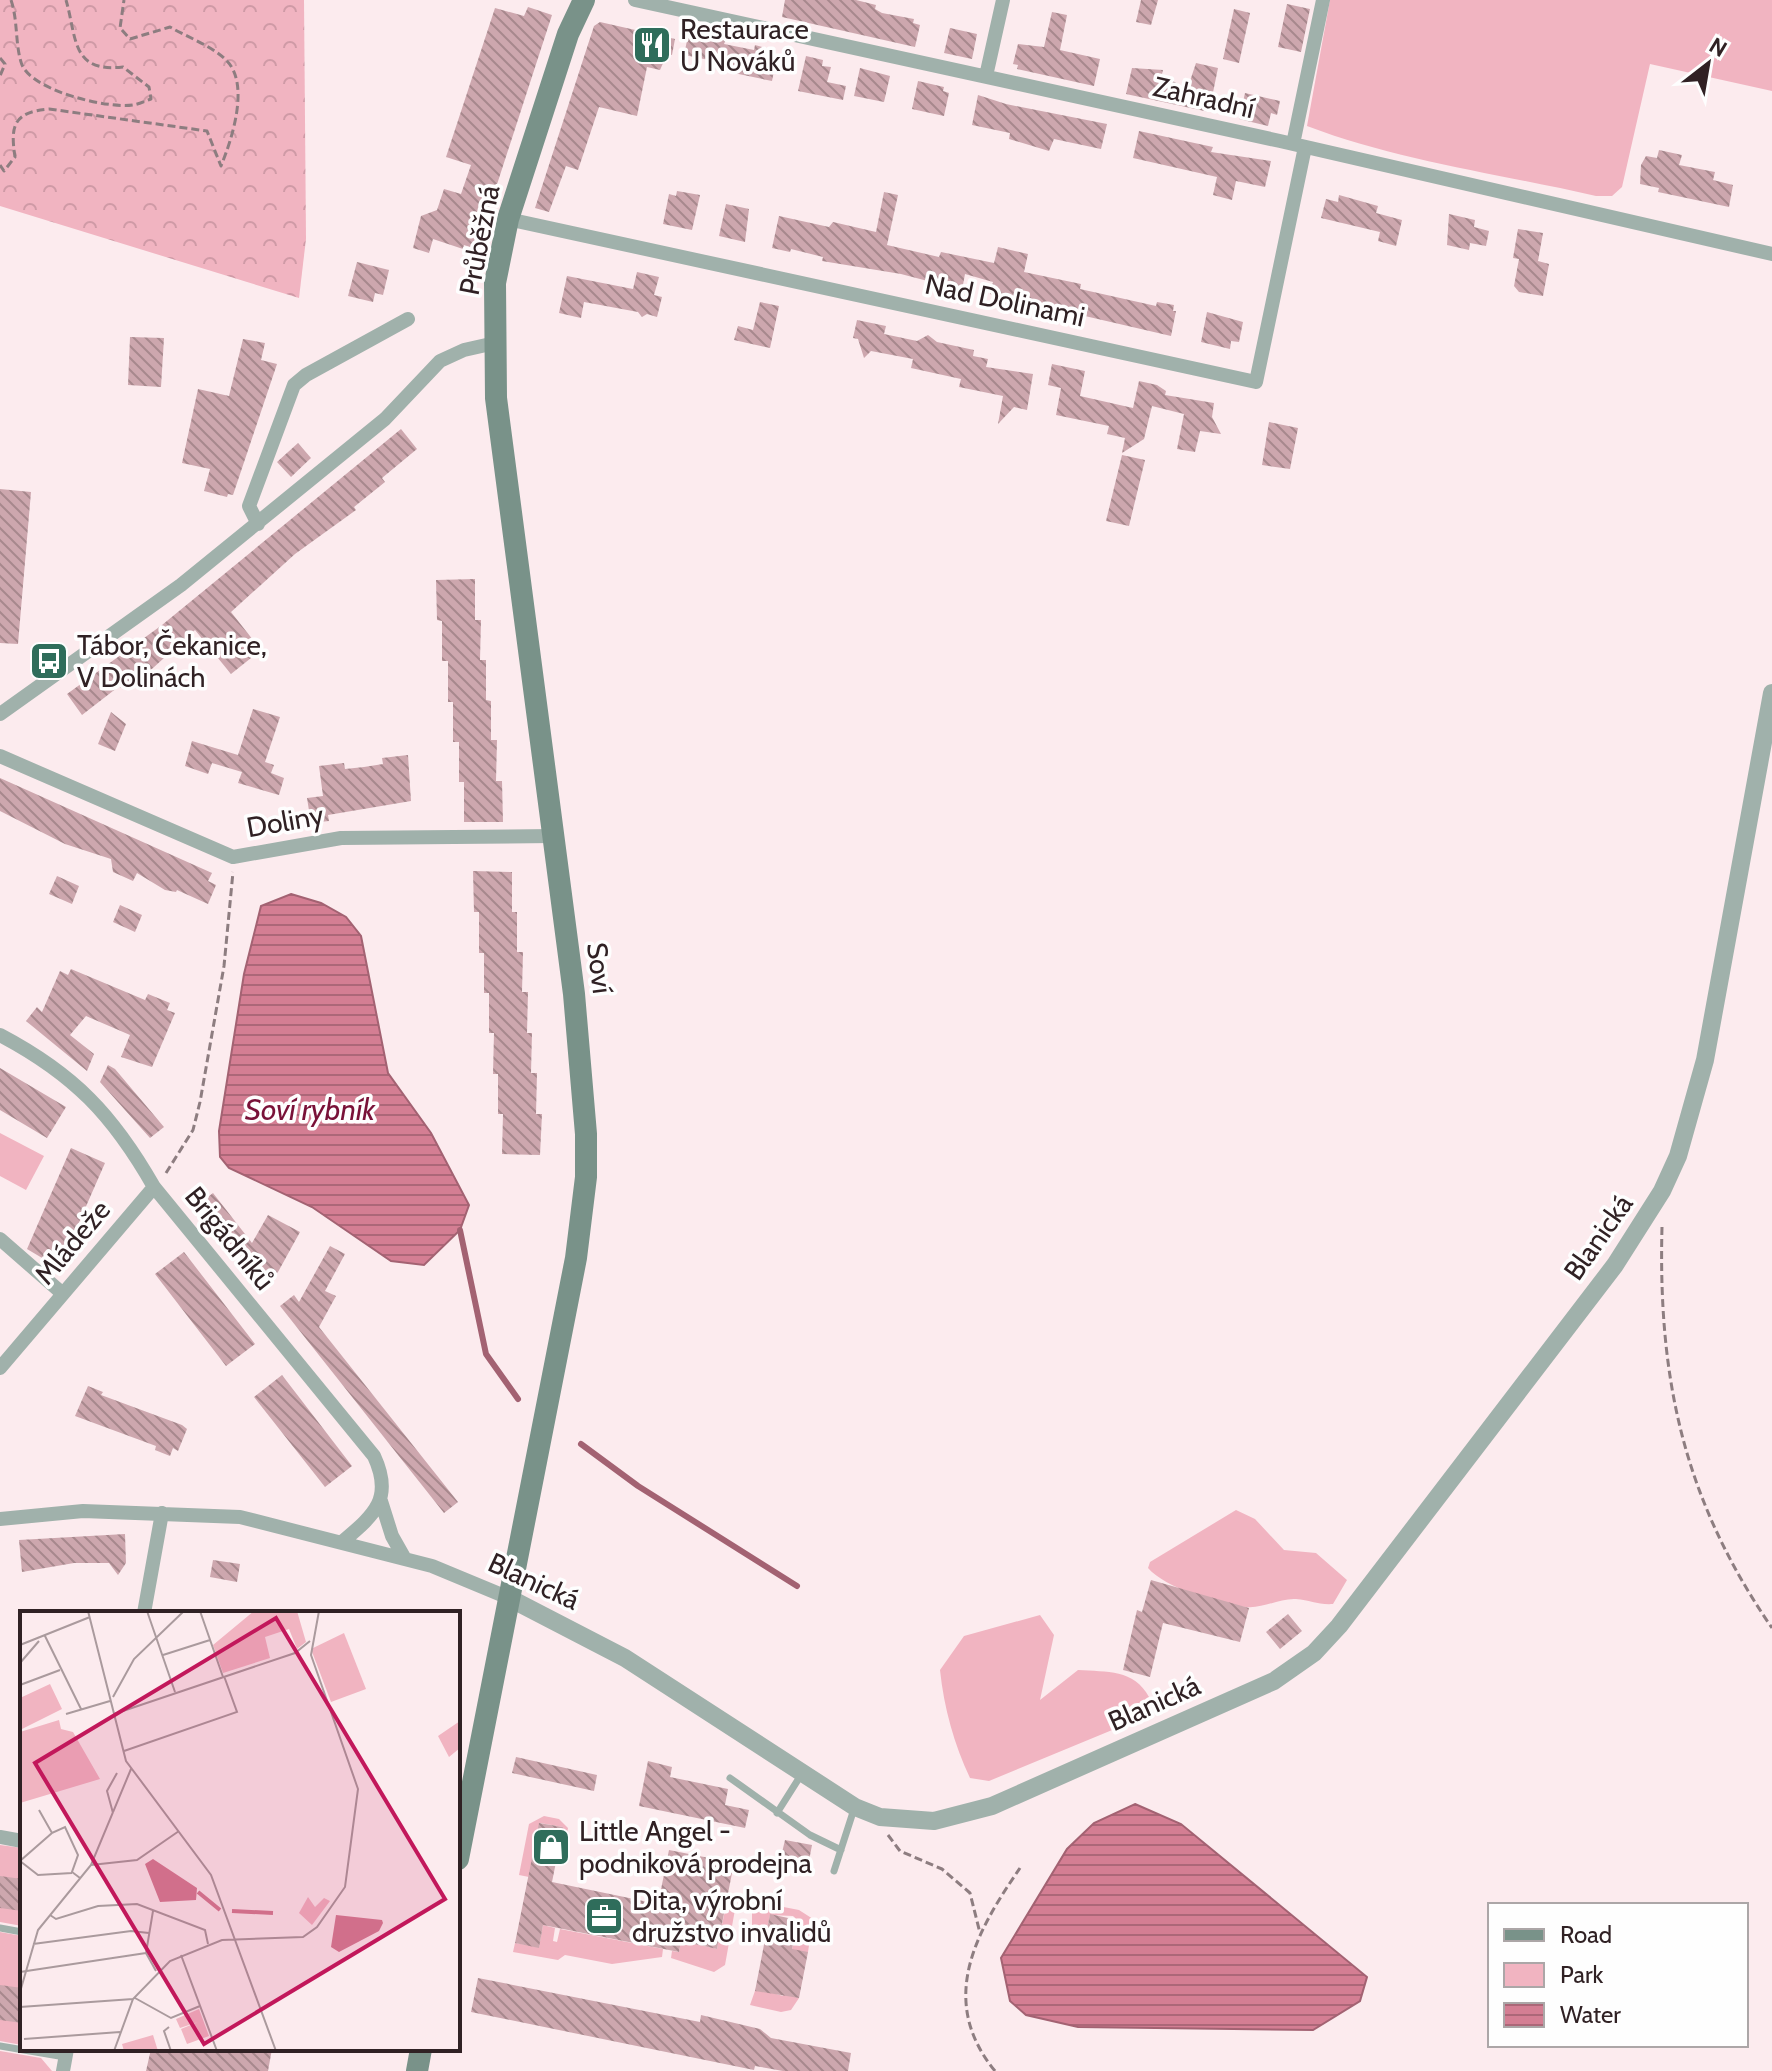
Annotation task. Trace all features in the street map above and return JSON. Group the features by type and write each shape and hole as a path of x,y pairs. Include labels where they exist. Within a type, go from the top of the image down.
{"main road":[{"name":"Průběžná","path":"495,343 495,283 508,219 568,34 584,0"},
{"name":"Soví","path":"460,1849 576,1258 586,1177 586,1134 574,994 508,508 496,398 495,343"},
{"path":"417,2071 421,2051"}],"street":[{"name":"Zahradní","path":"635,0 1768,252"},
{"path":"986,76 1003,0"},
{"path":"1299,146 1323,0"},
{"name":"Nad Dolinami","path":"508,219 1256,382 1299,146"},
{"path":"258,524 249,506 294,385 306,375 408,319"},
{"path":"0,714 181,585 258,524 385,419 440,361 464,350 495,343"},
{"name":"Blanická","path":"0,1519 83,1511 240,1517 432,1566 509,1598 625,1658 801,1775 855,1807 873,1814 934,1821 992,1806 1274,1681 1314,1653 1339,1626 1615,1265 1662,1191 1678,1156 1705,1060 1772,693"},
{"name":"Doliny","path":"0,756 233,857 341,838 553,836"},
{"name":"Brigádníků","path":"0,1035 89,1095 127,1141 154,1187 365,1443 381,1471 381,1501 392,1536 405,1559"},
{"name":"Mládeže","path":"0,1368 154,1187"},
{"path":"0,1239 63,1294"},
{"path":"342,1542 381,1501"},
{"path":"144,1611 162,1513"},
{"path":"0,1837 20,1841"}],"lane":[{"path":"777,1813 801,1775"},
{"path":"730,1778 777,1813 841,1850"},
{"path":"834,1871 855,1807"},
{"path":"0,1928 20,1932"},
{"path":"0,2046 20,2050"},
{"path":"25,2051 65,2059"}],"path":[{"path":"11,0 19,33 21,64 32,80 103,103 133,105 151,99 149,87 123,67 106,69 87,63 77,47 66,0"},
{"path":"0,165 4,171 15,157 11,132 19,119 30,111 49,109 207,131 221,166 229,147 238,80 226,59 170,27 130,39 120,28 124,0"},
{"path":"0,58 5,64 0,76"},
{"path":"154,1187 178,1159 193,1130 200,1102 224,966 233,857"},
{"path":"1662,1191 1661,1307 1666,1361 1690,1471 1714,1530 1772,1628"},
{"path":"873,1814 900,1851 942,1869 970,1893 980,1933"},
{"path":"557,1857 568,1859"},
{"path":"995,2071 981,2054 968,2017 967,1963 980,1933 1020,1868"}],"green space":[{"path":"0,0 304,0 306,239 299,298 0,206"},
{"path":"1330,0 1772,0 1772,91 1650,64 1622,187 1612,196 1596,196 1414,158 1307,126"},
{"path":"0,1133 44,1156 26,1190 0,1176"},
{"path":"1236,1510 1255,1519 1284,1550 1316,1553 1347,1580 1333,1604 1296,1599 1252,1607 1235,1606 1180,1589 1148,1568 1150,1562"},
{"path":"1040,1615 1054,1635 1040,1700 1078,1670 1099,1671 1136,1681 1149,1697 1147,1709 1134,1721 989,1781 970,1778 950,1726 940,1670 964,1636"},
{"path":"544,1816 559,1819 568,1828 563,1855 557,1854 563,1827 540,1823 529,1877 519,1875 529,1824"},
{"path":"0,1845 20,1848 20,1926 0,1922"},
{"path":"728,1896 736,1904 725,1965 714,1972 671,1958 672,1951 679,1952 681,1941 717,1949"},
{"path":"763,1903 799,1910 813,1919 808,1952 785,1994 799,1998 791,2010 781,2012 750,2005 756,1988 783,1996 793,1944 800,1946 802,1939 794,1937 797,1920 793,1916 770,1915 766,1933 752,1929 752,1911"},
{"path":"543,1925 555,1928 553,1941 557,1942 560,1929 663,1949 662,1957 612,1964 565,1955 558,1960 513,1952 515,1943 539,1947"},
{"path":"0,1932 20,1936 20,2045 0,2041"},
{"path":"0,2051 41,2058 52,2071 0,2071"}],"water":[{"name":"Soví rybník","path":"291,894 321,903 346,917 361,936 388,1073 431,1133 469,1205 460,1230 424,1265 391,1261 312,1207 229,1168 220,1157 219,1131 244,974 261,906"},
{"path":"1135,1804 1181,1824 1367,1977 1360,2001 1313,2030 1078,2027 1026,2015 1010,2001 1001,1958 1067,1849 1094,1823"}],"building":[{"path":"785,0 856,0 876,5 875,9 882,13 914,19 913,23 920,25 915,47 782,17"},
{"path":"1141,0 1158,0 1151,25 1136,22"},
{"path":"1287,4 1310,9 1301,52 1278,47"},
{"path":"528,7 552,15 476,249 464,245 463,249 433,239 429,253 413,248 421,216 437,210 444,189 461,194 471,165 446,157 495,8 524,16"},
{"path":"1234,9 1250,13 1239,63 1223,59"},
{"path":"1052,12 1067,15 1060,50 1100,59 1094,86 1017,69 1018,65 1013,64 1018,44 1044,47"},
{"path":"600,22 675,39 672,55 667,54 660,70 647,67 637,116 599,107 578,170 566,166 549,212 535,208 594,26"},
{"path":"950,28 977,34 972,59 944,53"},
{"path":"689,31 726,39 724,44 754,50 755,45 770,49 769,54 777,56 772,81 724,71 725,66 714,61 684,55"},
{"path":"806,56 823,60 822,66 831,67 827,82 846,86 843,100 798,91"},
{"path":"1196,63 1218,68 1209,112 1126,94 1132,68 1163,70 1162,74 1187,90"},
{"path":"860,68 890,76 884,102 854,96"},
{"path":"918,81 944,87 943,91 949,93 944,116 912,109"},
{"path":"1245,93 1280,101 1277,115 1271,113 1268,126 1239,119"},
{"path":"978,95 1006,104 1107,124 1101,149 1054,139 1049,151 1009,139 1010,133 972,125"},
{"path":"1139,131 1213,147 1211,152 1271,161 1265,187 1236,181 1232,200 1213,195 1217,177 1133,158"},
{"path":"1659,150 1682,155 1679,165 1715,172 1713,180 1733,185 1729,207 1658,192 1659,188 1640,184 1641,165 1646,156 1657,158"},
{"path":"677,191 700,195 692,230 663,224 669,194 676,196"},
{"path":"884,192 898,195 887,245 939,257 941,252 994,263 998,247 1028,254 1024,272 1081,284 1080,289 1156,306 1157,302 1174,305 1173,311 1176,311 1171,336 990,294 993,282 965,274 962,290 901,274 822,261 823,257 791,249 790,252 772,248 779,216 829,227 833,222 876,232"},
{"path":"1339,195 1378,206 1376,213 1402,220 1396,246 1378,241 1380,232 1321,218 1326,199 1338,202"},
{"path":"726,204 749,209 745,242 719,236"},
{"path":"1449,214 1475,220 1474,227 1489,231 1486,246 1470,243 1469,250 1447,245"},
{"path":"1518,229 1543,233 1538,261 1549,264 1543,296 1519,292 1514,286 1519,259 1513,258"},
{"path":"357,262 389,270 383,295 375,293 373,302 348,296"},
{"path":"637,272 659,277 654,295 662,297 657,317 647,314 642,317 638,312 584,302 581,318 559,313 567,276 633,289"},
{"path":"760,302 779,306 770,348 734,340 738,326 753,330"},
{"path":"1207,312 1243,322 1239,342 1231,341 1230,349 1201,342"},
{"path":"857,320 886,326 884,334 917,341 928,335 937,342 974,350 973,356 988,359 986,367 1033,374 1027,410 1014,407 998,424 1003,396 959,387 961,379 911,368 913,359 871,351 864,358 858,339 853,338"},
{"path":"130,337 164,338 161,387 128,385"},
{"path":"243,339 265,343 261,360 277,364 233,495 228,494 227,497 204,491 210,469 182,463 198,389 229,396"},
{"path":"1052,364 1085,371 1080,396 1133,408 1139,381 1157,385 1166,391 1165,395 1214,403 1212,417 1221,434 1200,431 1195,452 1177,449 1184,414 1152,406 1144,439 1122,453 1125,438 1107,434 1109,426 1056,415 1061,388 1048,385"},
{"path":"1269,422 1298,428 1290,469 1262,465"},
{"path":"401,429 417,449 382,478 385,482 354,507 356,510 295,554 231,612 261,650 231,674 195,630 143,677 141,674 120,688 122,684 82,715 67,694 162,625"},
{"path":"298,443 311,458 291,477 277,462"},
{"path":"1122,455 1145,460 1129,526 1106,521"},
{"path":"0,489 31,492 18,644 0,643"},
{"path":"475,579 475,620 481,620 480,660 486,660 486,700 491,701 491,740 497,740 496,781 502,781 503,822 464,822 464,782 459,782 459,742 453,742 453,702 448,702 448,661 442,661 442,621 437,620 436,580"},
{"path":"253,709 280,717 265,762 274,765 271,773 284,778 279,795 238,783 242,772 212,763 208,774 185,766 192,741 238,755"},
{"path":"111,712 126,724 115,751 98,744"},
{"path":"408,755 411,801 328,815 329,821 311,823 307,798 323,796 319,766 344,763 345,769 364,767 383,764 382,758"},
{"path":"0,778 212,873 208,881 216,885 208,904 177,890 165,890 137,873 133,881 113,872 111,859 65,844 0,811"},
{"path":"473,871 512,872 512,912 517,912 517,952 523,952 522,992 528,992 527,1033 532,1033 531,1073 537,1073 536,1114 542,1114 540,1155 502,1154 503,1114 498,1114 498,1074 493,1074 494,1033 489,1033 489,993 484,993 484,953 479,953 479,912 474,912"},
{"path":"57,876 79,886 72,904 49,894"},
{"path":"120,905 142,915 135,932 113,922"},
{"path":"71,969 145,1000 148,994 170,1003 167,1010 175,1013 152,1067 121,1057 130,1035 86,1016 70,1035 94,1054 87,1071 26,1021 37,1007 42,1012 60,971 68,975"},
{"path":"108,1065 115,1069 164,1127 150,1138 100,1082"},
{"path":"0,1068 66,1107 47,1138 0,1110"},
{"path":"71,1148 105,1163 59,1268 27,1249"},
{"path":"213,1193 252,1243 268,1215 300,1232 278,1272 262,1284 199,1204"},
{"path":"330,1246 345,1254 325,1291 336,1296 319,1327 458,1502 444,1513 280,1306 294,1295 299,1302"},
{"path":"184,1252 255,1344 226,1366 155,1274"},
{"path":"282,1375 352,1466 325,1487 254,1397"},
{"path":"88,1386 103,1392 101,1395 182,1425 187,1429 178,1451 173,1448 170,1456 155,1450 156,1446 75,1416"},
{"path":"125,1534 126,1563 118,1575 109,1563 74,1563 22,1572 19,1540"},
{"path":"213,1560 240,1564 237,1582 210,1577"},
{"path":"1151,1580 1249,1608 1240,1642 1163,1623 1150,1677 1123,1670 1137,1610 1142,1612"},
{"path":"1288,1614 1302,1631 1280,1649 1266,1632"},
{"path":"516,1757 597,1775 594,1791 512,1773"},
{"path":"648,1761 672,1767 670,1777 728,1789 725,1805 749,1810 745,1828 639,1806"},
{"path":"539,1823 563,1827 552,1882 658,1904 669,1850 734,1863 717,1949 681,1941 679,1952 543,1925 539,1948 515,1943"},
{"path":"785,1840 812,1845 808,1866 780,1861"},
{"path":"0,1876 20,1879 20,1911 0,1908"},
{"path":"770,1914 797,1920 792,1949 808,1952 799,1998 755,1991"},
{"path":"478,1978 700,2022 701,2015 760,2029 771,2038 851,2053 848,2071 783,2071 755,2066 754,2070 471,2012"},
{"path":"0,1985 20,1988 20,2023 0,2020"},
{"path":"151,2051 272,2051 268,2071 146,2071"}],"waterway":[{"path":"460,1230 486,1354 518,1399"},
{"path":"581,1444 638,1486 797,1586"}],"place":[{"name":"Restaurace U Nováků","path":"652,45"},
{"name":"Tábor, Čekanice, V Dolinách","path":"49,661"},
{"name":"Little Angel - podniková prodejna","path":"551,1847"},
{"name":"Dita, výrobní družstvo invalidů","path":"604,1916"}]}
